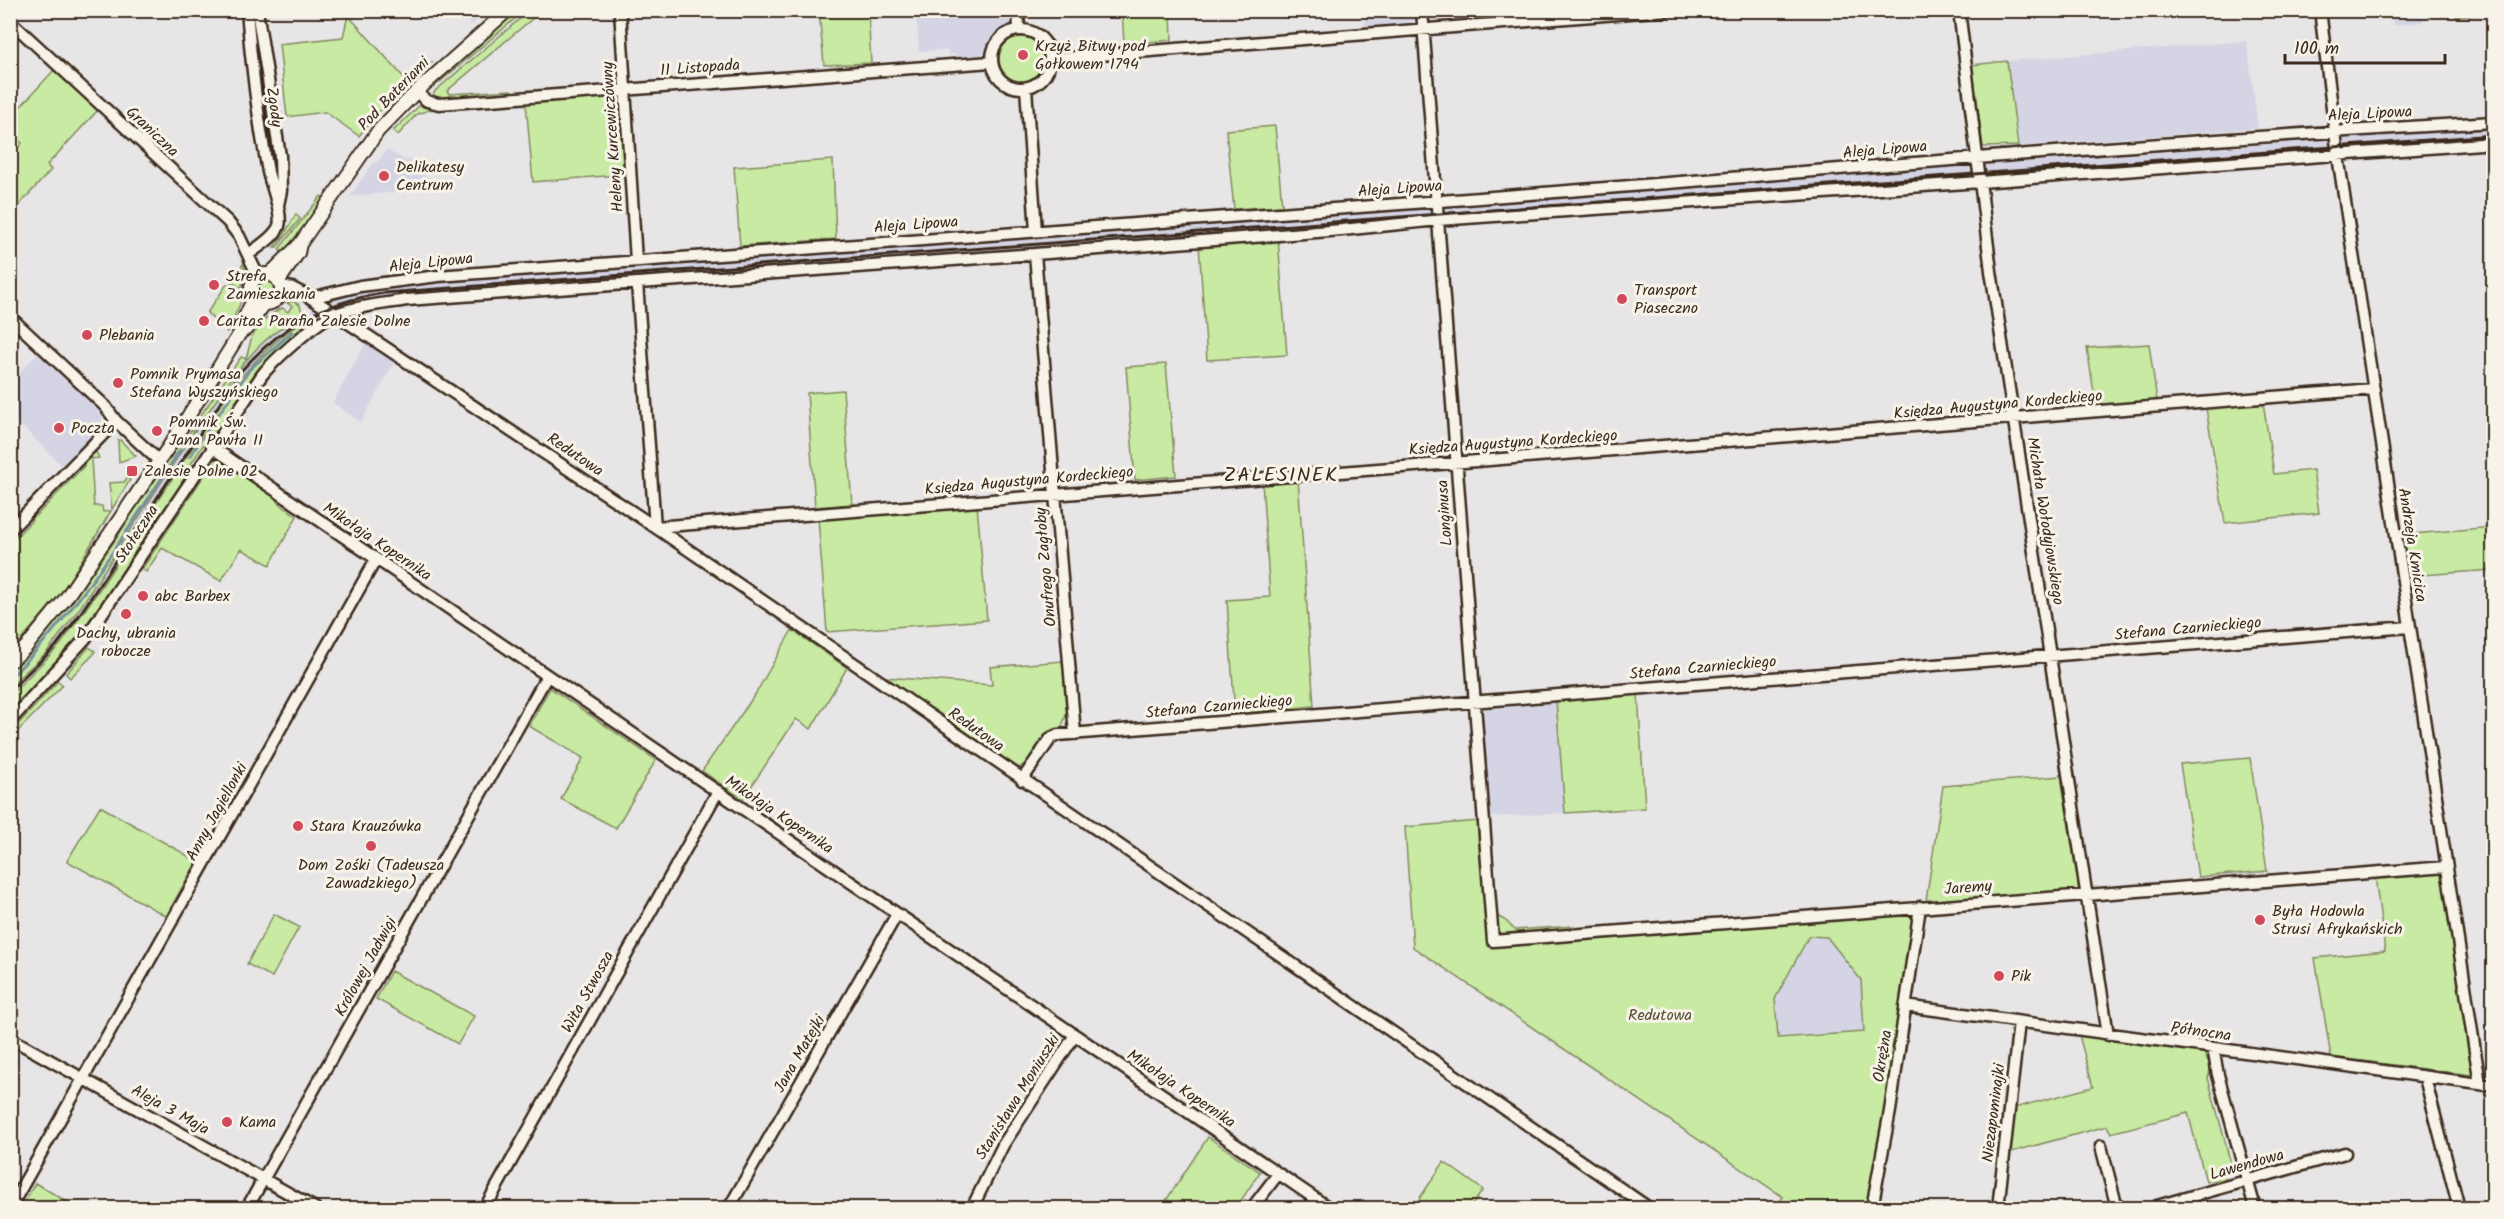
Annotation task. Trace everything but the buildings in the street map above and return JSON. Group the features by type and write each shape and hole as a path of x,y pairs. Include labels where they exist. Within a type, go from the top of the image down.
{"street":[{"name":"Zgody","path":"247,10 267,162 280,223 278,228 249,254"},
{"name":"Zgody","path":"257,10 280,156 281,191 278,206"},
{"name":"Pod Bateriami","path":"272,280 298,253 300,244 378,131 416,92 508,10"},
{"name":"Heleny Kurcewiczówny","path":"620,10 636,261"},
{"path":"1018,10 1019,30"},
{"name":"Longinusa","path":"1422,10 1493,941"},
{"path":"1050,59 1668,10"},
{"name":"Michała Wołodyjowskiego","path":"1959,10 1980,182 2014,419 2108,1035"},
{"name":"Andrzeja Kmicica","path":"2320,10 2338,156 2480,1084"},
{"name":"Graniczna","path":"10,21 228,222 249,254 272,280"},
{"path":"1019,30 1029,31 1044,41 1050,59 1047,72 1038,82 1026,88 1012,87 1003,82 997,77 991,62 997,41 1006,33 1019,30"},
{"name":"11 Listopada","path":"416,92 427,101 440,104 991,62"},
{"path":"1026,88 1036,231"},
{"name":"Aleja Lipowa","path":"311,297 360,286 438,276 1437,202 2336,131 2493,122"},
{"name":"Aleja Lipowa","path":"336,314 407,300 1035,254 1342,230 1438,220 2493,143"},
{"name":"Onufrego Zagłoby","path":"1035,254 1075,734"},
{"path":"10,662 26,647 66,598 158,460 174,440 240,333 241,324 260,300 277,299 272,280 252,284 260,300"},
{"name":"Redutowa","path":"272,280 311,297 656,527 1649,1209"},
{"path":"637,283 656,527"},
{"name":"Stołeczna","path":"10,721 85,639 212,447 271,363 327,318 336,314"},
{"path":"10,317 105,406 116,421 158,460"},
{"name":"Księdza Augustyna Kordeckiego","path":"656,527 2374,389"},
{"path":"10,530 116,421"},
{"name":"Mikołaja Kopernika","path":"212,447 1329,1209"},
{"name":"Anny Jagiellonki","path":"10,1208 376,559"},
{"name":"Stefana Czarnieckiego","path":"1022,780 1052,738 1058,735 2409,627"},
{"name":"Królowej Jadwigi","path":"247,1209 548,676"},
{"name":"Wita Stwosza","path":"485,1209 718,791"},
{"name":"Jaremy","path":"1493,941 2446,867"},
{"name":"Okrężna","path":"1872,1209 1890,1111 1920,907"},
{"name":"Jana Matejki","path":"729,1209 897,914"},
{"name":"Północna","path":"1905,1006 2493,1086"},
{"name":"Niezapominajki","path":"1998,1209 2019,1022"},
{"name":"Stanisława Moniuszki","path":"972,1209 999,1152 1076,1035"},
{"name":"Aleja 3 Maja","path":"10,1038 315,1209"},
{"path":"2213,1048 2218,1075 2254,1209"},
{"path":"2425,1078 2459,1209"},
{"path":"2101,1146 2117,1209"},
{"name":"Lawendowa","path":"2157,1206 2345,1153"},
{"path":"1252,1209 1278,1174"}],"shaded area":[{"path":"458,11 489,11 471,25"},
{"path":"916,11 1012,11 1013,23 998,35 989,54 956,57 955,54 948,55 947,50 919,51"},
{"path":"1364,11 1416,11 1417,21 1365,27"},
{"path":"1428,11 1474,11 1474,17 1429,20"},
{"path":"2391,11 2422,11 2423,22 2393,25"},
{"path":"2247,41 2258,128 2018,146 2007,61"},
{"path":"2493,128 2493,138 2345,150 2343,138"},
{"path":"2331,140 2332,153 1985,180 1984,165"},
{"path":"387,150 406,161 410,159 424,162 426,183 421,183 422,190 350,196 374,162 376,163"},
{"path":"1970,166 1972,180 1442,217 1441,205"},
{"path":"1429,206 1430,218 340,306 331,301 359,289"},
{"path":"316,307 320,313 303,319 271,344 236,382 199,434 200,436 179,470 77,622 46,660 11,694 11,685 47,652 80,608 194,432 196,433 195,431 237,371 252,353 279,329 302,314 303,317 307,315 307,312"},
{"path":"367,340 396,359 361,422 333,403"},
{"path":"38,353 102,413 102,425 63,466 11,416 11,382"},
{"path":"1556,700 1565,813 1489,817 1482,706"},
{"path":"1809,936 1827,937 1861,980 1865,1033 1777,1040 1775,999"}],"green space":[{"path":"2456,10 2493,11 2456,17"},
{"path":"517,11 524,11 434,87 432,85"},
{"path":"529,11 540,12 447,91 449,94 511,90 511,93 466,98 432,98 435,91"},
{"path":"819,11 868,11 871,63 824,65"},
{"path":"1122,11 1171,11 1172,40 1124,44"},
{"path":"348,15 407,81 433,61 391,96 392,98 378,113 375,110 371,116 373,118 359,136 325,112 287,117 279,44 343,37"},
{"path":"1021,37 1036,44 1043,59 1036,74 1021,81 1006,74 999,59 1006,44"},
{"path":"2007,61 2018,146 1983,147 1972,65"},
{"path":"54,70 98,110 47,165 51,170 11,214 11,155 22,143 11,133 11,117"},
{"path":"622,95 629,174 533,182 526,103"},
{"path":"420,105 423,107 425,105 430,110 417,114 398,135 393,131"},
{"path":"1275,126 1282,206 1234,209 1226,130"},
{"path":"833,160 836,239 740,246 734,167"},
{"path":"321,196 325,199 282,254 279,249"},
{"path":"296,214 300,219 277,247 274,247 284,235"},
{"path":"1278,238 1287,355 1207,360 1199,245"},
{"path":"243,264 246,273 241,288 231,282"},
{"path":"266,280 272,282 274,288 272,294 266,296 260,294 258,288 260,282"},
{"path":"227,284 242,295 227,332 207,313"},
{"path":"293,301 300,305 302,314 256,349 229,382 195,431 192,428 241,357 246,359 252,336 267,317 282,308 288,312 292,306 287,303"},
{"path":"303,321 296,334 267,361 252,380 217,431 211,432 206,438 201,434 223,401 258,358"},
{"path":"2149,344 2157,401 2096,405 2087,348"},
{"path":"1166,364 1176,476 1135,480 1126,367"},
{"path":"843,390 852,504 815,507 807,393"},
{"path":"2263,402 2274,474 2313,470 2319,513 2225,523 2206,408"},
{"path":"191,430 194,432 80,608 47,652 11,685 11,671 74,598 118,536 146,490 178,445 181,447"},
{"path":"200,436 206,441 189,467 192,470 75,644 11,714 11,694 60,645"},
{"path":"118,440 120,440 136,456 119,462"},
{"path":"91,452 96,452 99,458 91,459 94,506 102,506 103,512 111,511 65,588 11,652 11,542 32,520 31,515 36,516 84,466 83,460"},
{"path":"215,459 222,463 224,460 280,496 277,502 297,516 270,565 241,549 221,581 162,548 146,572 142,569"},
{"path":"127,478 130,480 112,509 109,483 124,482"},
{"path":"1298,479 1314,706 1235,714 1227,600 1270,597 1262,482"},
{"path":"977,505 987,620 827,632 818,518"},
{"path":"2493,527 2493,570 2407,576 2401,535"},
{"path":"792,630 847,668 811,729 796,719 743,799 702,771 756,693"},
{"path":"89,647 95,651 93,655 70,678 66,674"},
{"path":"1063,661 1067,711 1062,727 1049,735 1032,758 1019,768 884,677 992,685 990,667"},
{"path":"58,681 63,685 11,738 11,732"},
{"path":"550,688 656,760 616,828 561,799 583,758 529,726"},
{"path":"1638,693 1645,808 1565,813 1556,700"},
{"path":"2250,758 2267,871 2198,877 2180,764"},
{"path":"2061,776 2079,890 1926,901 1943,786"},
{"path":"100,806 197,861 166,916 67,861"},
{"name":"Redutowa","path":"1480,821 1490,946 1907,914 1914,920 1869,1208 1775,1208 1783,1197 1413,947 1405,827","holes":["1809,936 1827,937 1861,980 1864,1032 1778,1038 1775,999"]},
{"path":"2442,872 2472,1075 2331,1057 2315,958 2385,951 2375,876"},
{"path":"274,914 299,927 272,977 247,964"},
{"path":"1497,916 1515,930 1574,926 1575,931 1499,935"},
{"path":"391,971 474,1016 458,1044 376,999"},
{"path":"2079,1035 2203,1052 2209,1065 2208,1078 2231,1164 2224,1179 2206,1182 2188,1113 2111,1133 2107,1126 2008,1153 2014,1108 2093,1087"},
{"path":"1208,1137 1260,1172 1236,1208 1161,1208"},
{"path":"1444,1162 1483,1190 1470,1208 1413,1208"},
{"path":"35,1183 78,1208 22,1207"}],"waterway":[{"path":"205,434 250,369 292,332"},
{"path":"190,457 201,439"},
{"path":"10,678 35,652 80,597 180,450"}],"railway":[{"path":"10,690 56,646 80,614 242,370 257,354 289,328 323,310 362,297 384,293 2494,135"}],"place":[{"name":"Krzyż Bitwy pod Gołkowem 1794","path":"1023,55"},
{"name":"Delikatesy Centrum","path":"384,176"},
{"name":"Strefa Zamieszkania","path":"214,285"},
{"name":"Transport Piaseczno","path":"1622,299"},
{"name":"Caritas Parafia Zalesie Dolne","path":"204,321"},
{"name":"Plebania","path":"87,335"},
{"name":"Pomnik Prymasa Stefana Wyszyńskiego","path":"118,383"},
{"name":"Poczta","path":"59,428"},
{"name":"Pomnik Św. Jana Pawła II","path":"157,431"},
{"name":"Zalesie Dolne 02","path":"132,471"},
{"name":"abc Barbex","path":"143,596"},
{"name":"Dachy, ubrania robocze","path":"126,614"},
{"name":"Stara Krauzówka","path":"298,826"},
{"name":"Dom Zośki (Tadeusza Zawadzkiego)","path":"371,846"},
{"name":"Była Hodowla Strusi Afrykańskich","path":"2260,920"},
{"name":"Pik","path":"1999,976"},
{"name":"Kama","path":"227,1122"}],"district":[{"name":"ZALESINEK","path":"1281,476"}]}
